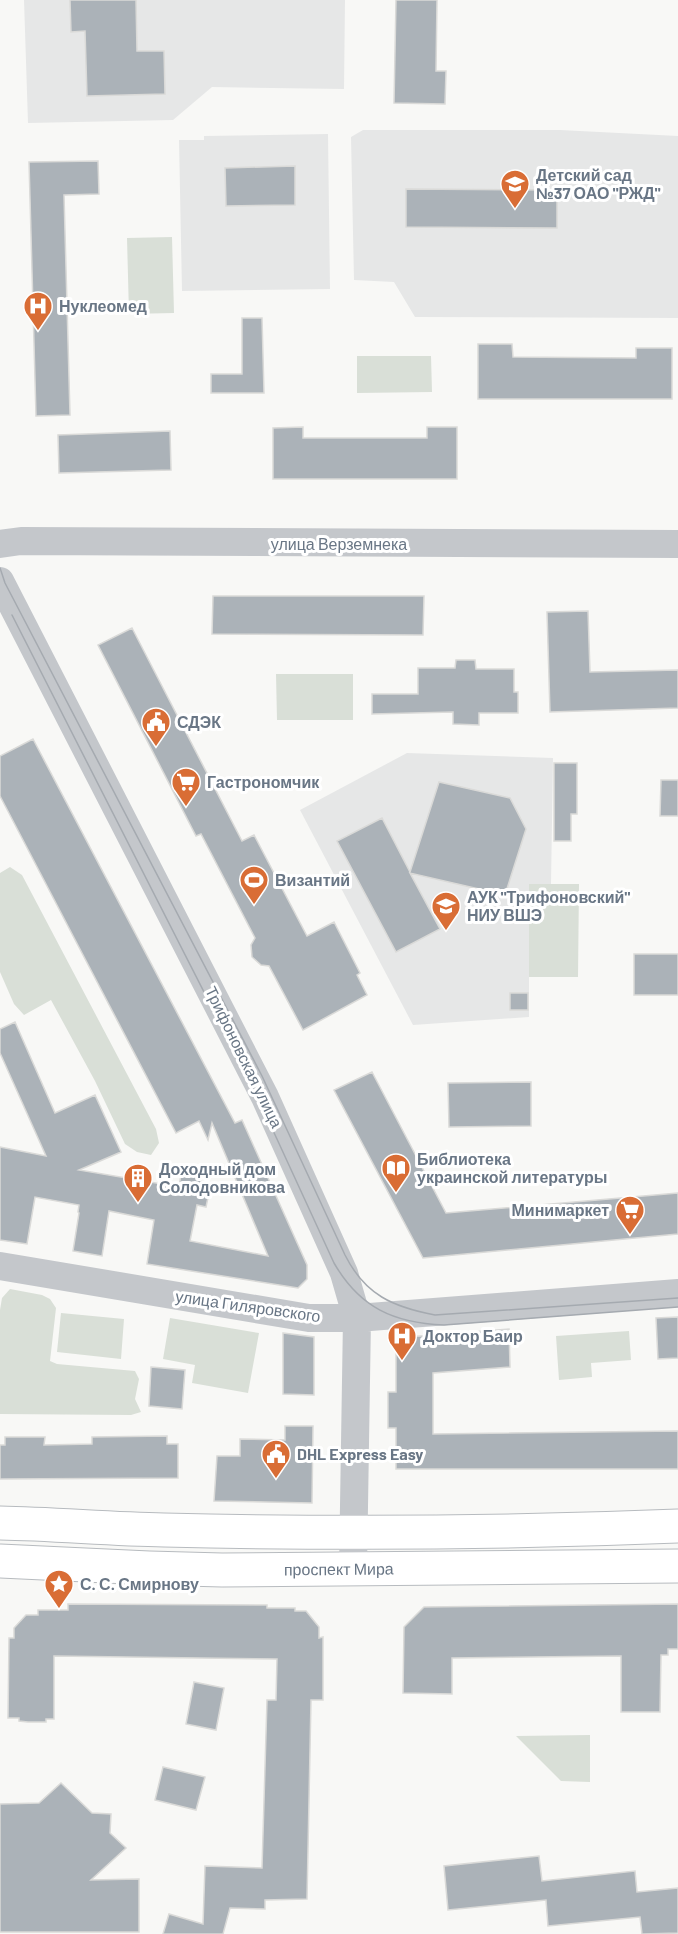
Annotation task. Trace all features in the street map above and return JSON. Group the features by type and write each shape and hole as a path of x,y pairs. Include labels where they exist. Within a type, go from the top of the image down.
{"main road":[{"path":"0,1523 161,1530 354,1532 678,1526"},
{"name":"проспект Мира","path":"0,1561 149,1569 678,1566"}],"street":[{"name":"улица Верземнека","path":"0,544 21,541 678,544"},
{"name":"Трифоновская улица","path":"0,581 265,1097 344,1273 357,1318 353,1569"},
{"name":"улица Гиляровского","path":"0,1266 309,1318 357,1318 678,1293"}],"shaded area":[{"path":"24,0 345,0 344,89 212,87 173,120 28,123"},
{"name":"Детский сад №37 ОАО \"РЖД\"","path":"363,130 560,130 678,136 678,318 415,317 394,282 354,280 351,137"},
{"path":"328,134 330,289 182,291 179,140 204,140 204,136"},
{"path":"172,237 174,313 129,314 127,238"},
{"path":"357,356 431,356 432,392 357,393"},
{"path":"276,674 353,674 353,720 277,720"},
{"name":"АУК \"Трифоновский\" НИУ ВШЭ","path":"407,753 553,758 551,884 529,885 529,1017 413,1025 300,810"},
{"path":"10,867 22,875 156,1129 159,1143 151,1155 137,1152 125,1144 95,1081 51,1000 24,1015 14,1004 0,972 0,873"},
{"path":"529,884 579,884 578,977 529,977"},
{"path":"10,1289 42,1295 50,1299 56,1308 50,1361 57,1364 135,1371 139,1379 135,1399 141,1412 131,1415 0,1414 0,1310 2,1298"},
{"path":"61,1313 124,1319 121,1359 57,1352"},
{"path":"170,1318 259,1333 248,1393 192,1383 195,1365 163,1359"},
{"path":"629,1331 631,1360 591,1363 592,1377 559,1380 556,1336"},
{"path":"590,1735 590,1782 561,1781 516,1736"}],"building":[{"path":"70,0 136,0 137,51 164,51 165,94 87,96 85,31 71,32"},
{"path":"396,0 437,0 436,71 446,71 445,104 394,103"},
{"path":"98,161 99,194 64,195 70,415 36,416 29,162"},
{"path":"295,166 295,205 226,206 225,168"},
{"path":"406,189 557,190 557,228 406,227"},
{"path":"242,318 262,318 264,393 211,393 211,374 242,374"},
{"path":"478,344 512,344 513,357 636,358 636,348 672,348 672,399 478,399"},
{"path":"303,427 303,438 427,438 427,427 457,427 457,479 273,479 273,428"},
{"path":"170,431 171,470 59,473 58,435"},
{"path":"213,596 424,596 423,635 212,634"},
{"path":"588,611 590,672 678,670 678,708 550,712 547,612"},
{"path":"132,628 242,841 254,835 307,936 334,922 360,973 357,975 367,995 303,1030 269,966 261,965 252,957 251,945 255,938 201,834 196,836 98,645"},
{"path":"456,660 475,660 476,669 514,669 514,692 518,692 518,713 479,713 479,725 453,724 453,712 372,714 372,694 418,694 418,668 455,668"},
{"path":"33,739 235,1123 242,1120 307,1265 307,1279 298,1288 147,1264 154,1220 109,1211 102,1256 73,1251 79,1205 35,1197 27,1244 0,1240 0,1147 46,1156 0,1053 0,1029 15,1022 55,1113 95,1095 121,1152 79,1170 179,1187 181,1174 202,1177 200,1187 210,1188 206,1207 197,1205 190,1241 268,1256 212,1123 208,1140 199,1121 176,1133 0,796 0,756"},
{"path":"554,763 577,763 577,814 571,814 571,841 554,841"},
{"path":"661,780 678,780 678,816 660,816"},
{"path":"439,782 510,798 526,829 505,895 410,873 440,929 396,952 337,841 382,818 410,872"},
{"path":"634,954 678,954 678,995 634,995"},
{"path":"510,993 528,993 528,1010 510,1010"},
{"path":"372,1072 446,1213 678,1193 678,1234 423,1258 334,1090"},
{"path":"531,1082 531,1126 449,1127 448,1083"},
{"path":"678,1317 678,1358 658,1359 656,1318"},
{"path":"509,1329 510,1367 433,1373 433,1434 678,1431 678,1469 396,1469 396,1428 388,1428 388,1392 396,1392 396,1338"},
{"path":"283,1333 314,1337 314,1395 283,1394"},
{"path":"151,1367 185,1370 182,1409 149,1406"},
{"path":"285,1426 313,1426 312,1503 214,1501 217,1456 240,1456 240,1439 285,1440"},
{"path":"167,1436 167,1444 178,1444 178,1478 0,1479 0,1445 5,1445 5,1437 45,1437 44,1445 92,1444 92,1437"},
{"path":"68,1604 267,1605 267,1608 295,1608 295,1611 306,1611 319,1627 319,1638 323,1637 323,1700 311,1700 307,1899 265,1900 265,1909 230,1908 223,1934 163,1934 169,1914 203,1924 205,1866 262,1868 267,1700 276,1700 277,1659 54,1656 54,1719 46,1719 46,1722 28,1722 19,1721 19,1718 8,1718 9,1638 14,1638 14,1628 26,1615 38,1615 38,1610 68,1610"},
{"path":"678,1604 678,1649 668,1649 668,1655 661,1655 660,1712 621,1712 621,1656 452,1658 452,1694 403,1693 404,1627 424,1607"},
{"path":"194,1682 224,1688 216,1730 186,1724"},
{"path":"163,1767 205,1777 196,1810 155,1800"},
{"path":"61,1783 92,1813 111,1814 110,1833 126,1848 91,1880 139,1879 139,1932 0,1932 0,1804 39,1803"},
{"path":"539,1856 542,1881 635,1871 637,1892 678,1888 678,1933 642,1934 640,1917 548,1926 546,1900 448,1910 444,1866"}],"tram line":[{"path":"0,568 5,583 262,1076 345,1255 362,1280 371,1289 393,1303 435,1315 678,1298"},
{"path":"12,615 259,1100 334,1263 355,1291 367,1302 394,1316 409,1321 444,1325 678,1307"}],"place":[{"name":"Детский сад №37 ОАО \"РЖД\"","path":"515,210"},
{"name":"Нуклеомед","path":"38,332"},
{"name":"СДЭК","path":"156,748"},
{"name":"Гастрономчик","path":"186,808"},
{"name":"Византий","path":"254,906"},
{"name":"АУК \"Трифоновский\" НИУ ВШЭ","path":"446,932"},
{"name":"Библиотека украинской литературы","path":"396,1194"},
{"name":"Доходный дом Солодовникова","path":"138,1204"},
{"name":"Минимаркет","path":"630,1236"},
{"name":"Доктор Баир","path":"402,1362"},
{"name":"DHL Express Easy","path":"276,1480"},
{"name":"С. С. Смирнову","path":"59,1610"}]}
